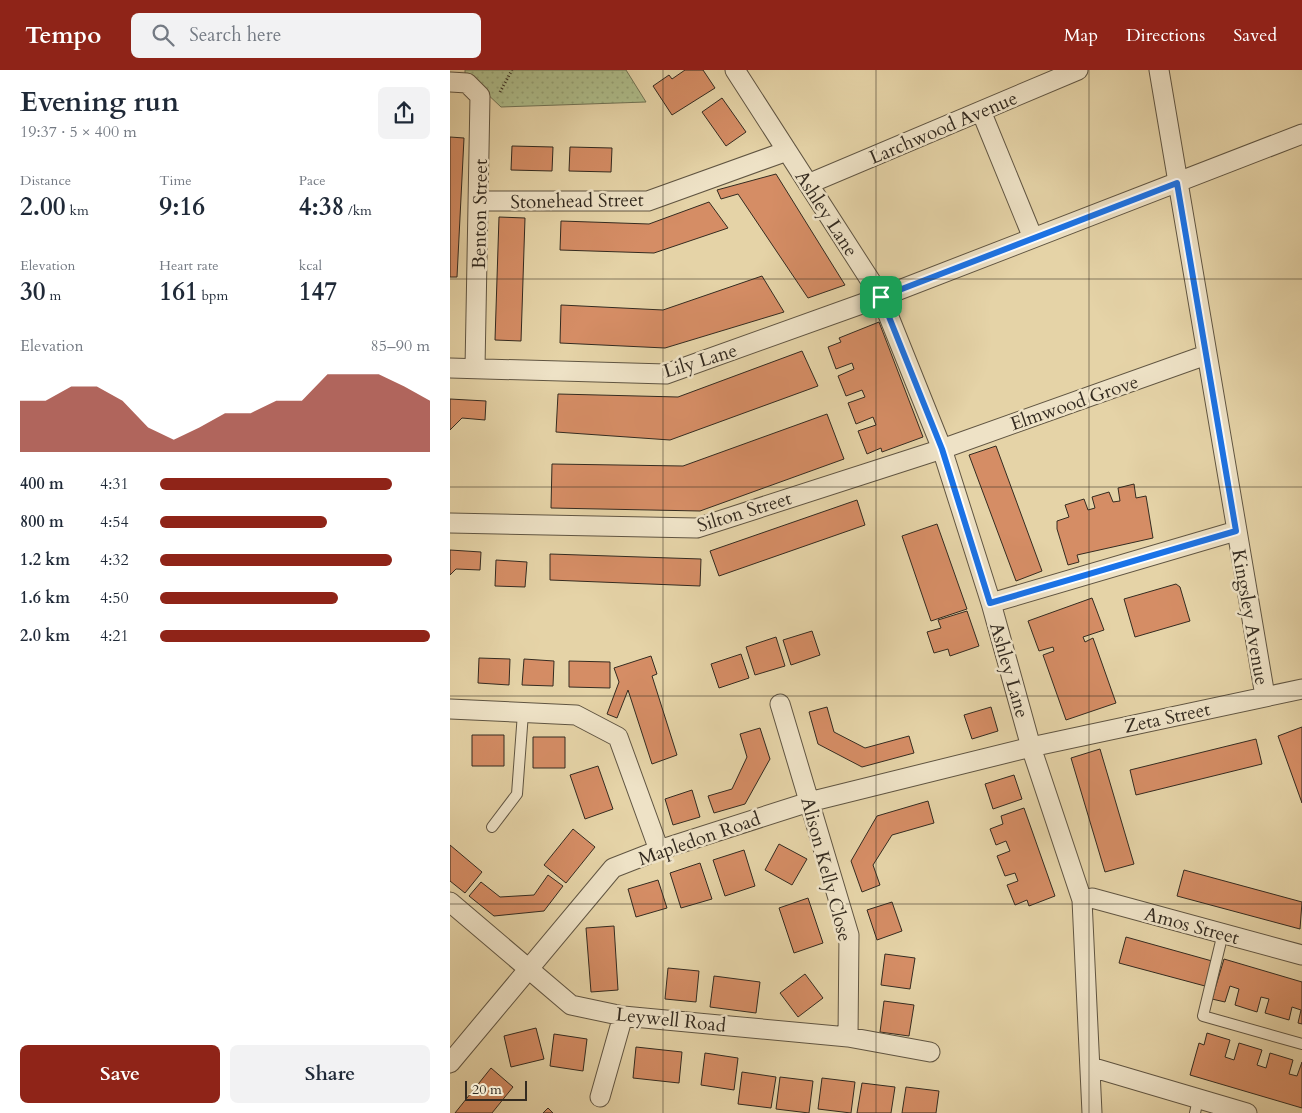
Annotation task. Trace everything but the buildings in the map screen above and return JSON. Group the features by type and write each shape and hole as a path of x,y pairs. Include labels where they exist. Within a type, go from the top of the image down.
{"street":[{"name":"Ashley Lane","path":"736,70 881,297 942,449 1032,747 1082,900 1092,1067 1092,1113"},
{"name":"Larchwood Avenue","path":"808,184 1078,70"},
{"name":"Kingsley Avenue","path":"1159,70 1265,696"},
{"name":"Benton Street","path":"450,82 467,83 480,96 475,368"},
{"path":"981,111 1033,238"},
{"name":"Lily Lane","path":"450,368 666,374 881,297 1302,134"},
{"name":"Stonehead Street","path":"479,200 648,201 787,151"},
{"name":"Elmwood Grove","path":"942,449 1206,356"},
{"name":"Silton Street","path":"450,523 697,528 942,449"},
{"path":"990,603 1236,531"},
{"name":"Zeta Street","path":"1032,747 1302,689"},
{"name":"Alison Kelly Close","path":"780,704 849,935 848,1037"},
{"path":"450,709 576,715 618,737 659,850"},
{"name":"Mapledon Road","path":"452,1055 613,868 659,850 809,802 1032,747"},
{"name":"Amos Street","path":"1082,900 1092,898 1302,955"},
{"name":"Leywell Road","path":"450,902 571,1005 623,1016 848,1037 930,1052"},
{"path":"600,1097 623,1016"},
{"path":"1092,1067 1196,1106 1247,1113"}],"lane":[{"path":"492,827 518,794 523,713"},
{"path":"1223,933 1203,1016 1302,1044"}],"green space":[{"path":"465,70 626,70 646,102 501,107 465,73"}],"route":[{"path":"1177,183 1236,531 990,603 942,449 881,297 1177,183"}]}
